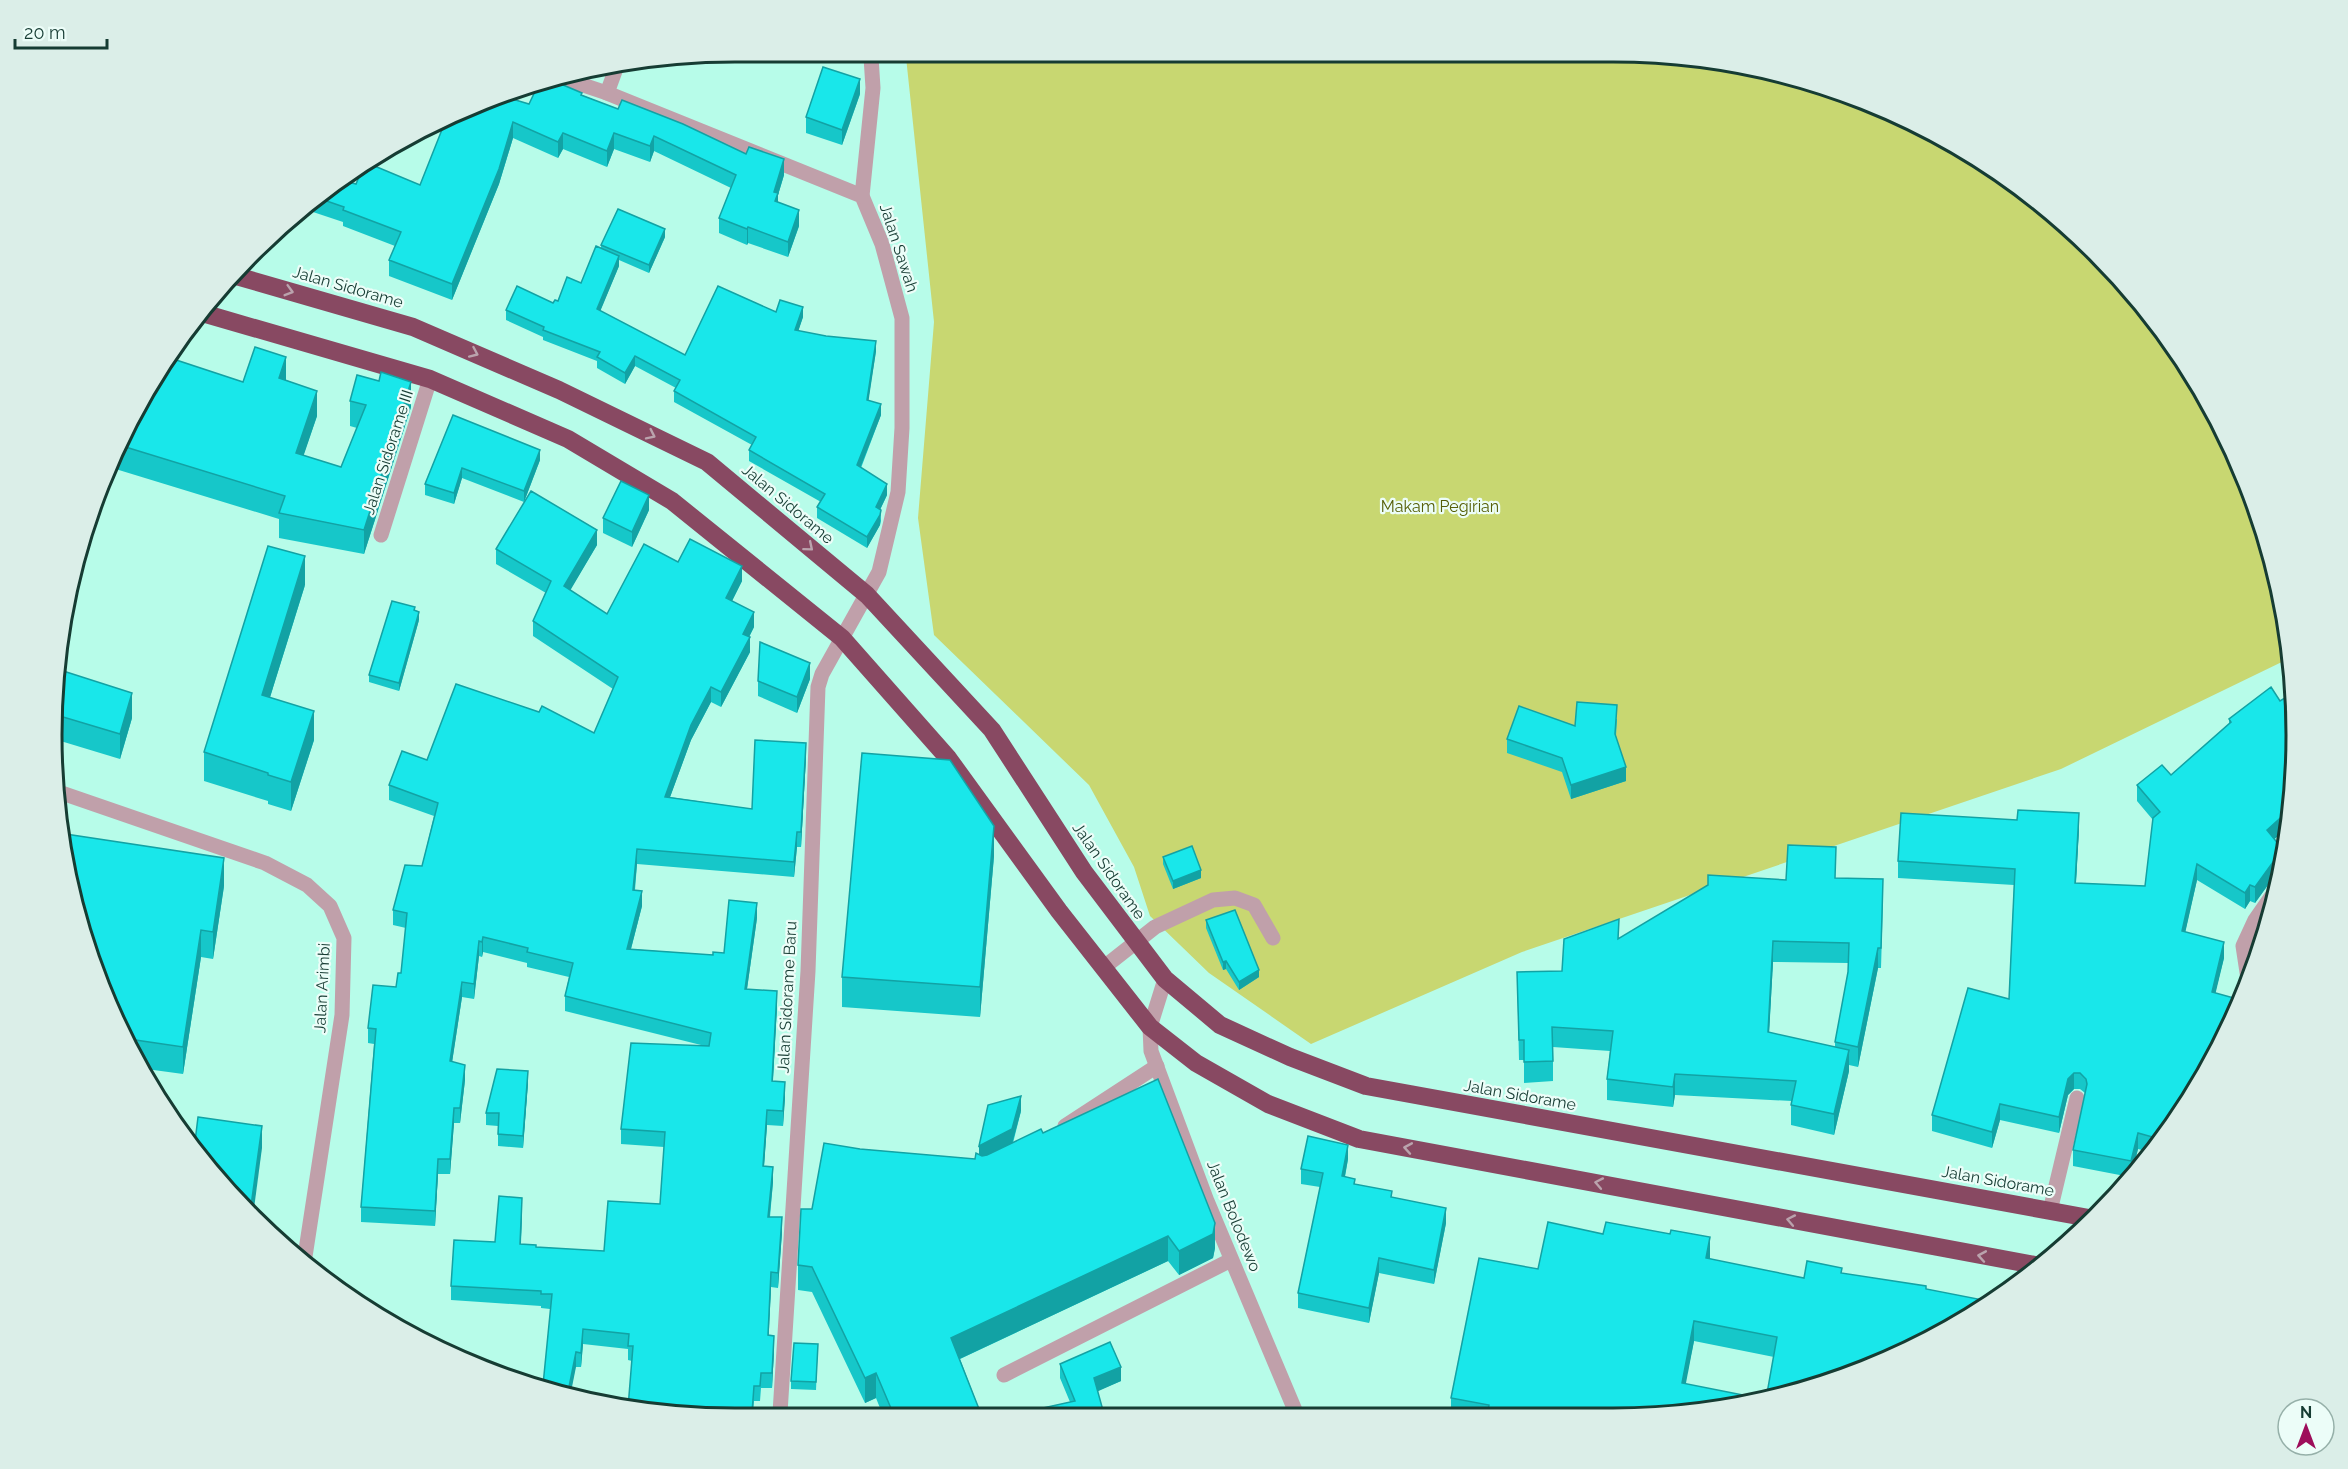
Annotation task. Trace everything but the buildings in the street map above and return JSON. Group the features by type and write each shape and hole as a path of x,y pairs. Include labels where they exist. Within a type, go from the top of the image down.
{"highway":[{"name":"Jalan Sidorame","path":"242,278 413,327 559,390 707,462 867,596 992,730 1084,873 1136,942 1165,979 1220,1025 1290,1057 1366,1086 2082,1217"},
{"path":"209,315 430,379 568,439 672,501 842,638 948,758 1059,911 1150,1027 1196,1063 1268,1104 1359,1139 2028,1264"}],"street":[{"path":"862,196 873,88 871,62"},
{"path":"607,93 615,72"},
{"name":"Jalan Sawah","path":"572,81 607,93 862,196 882,244 902,318 903,339 902,428 898,492 882,561 867,596"},
{"name":"Jalan Sidorame III","path":"381,535 430,379"},
{"name":"Jalan Sidorame Baru","path":"780,1408 808,971 818,687 822,674 867,596"},
{"name":"Jalan Arimbi","path":"64,794 265,863 307,885 330,906 344,938 342,1015 306,1252"},
{"path":"1104,968 1155,927 1213,900 1224,898 1234,898 1254,905 1273,938"},
{"path":"2246,964 2243,946 2255,920 2265,906"},
{"path":"1150,1027 1165,979"},
{"name":"Jalan Bolodewo","path":"1150,1027 1151,1051 1207,1202 1293,1408"},
{"path":"1057,1131 1157,1066"},
{"path":"2050,1210 2076,1098"},
{"path":"1004,1375 1232,1260"}],"green space":[{"name":"Makam Pegirian","path":"907,62 1658,63 1745,74 1788,84 1830,97 1911,131 1987,175 2057,229 2119,291 2173,361 2217,437 2235,477 2264,560 2274,603 2282,662 2061,769 1522,952 1311,1044 1209,973 1150,916 1134,867 1089,785 934,635 918,518 934,322"}]}
